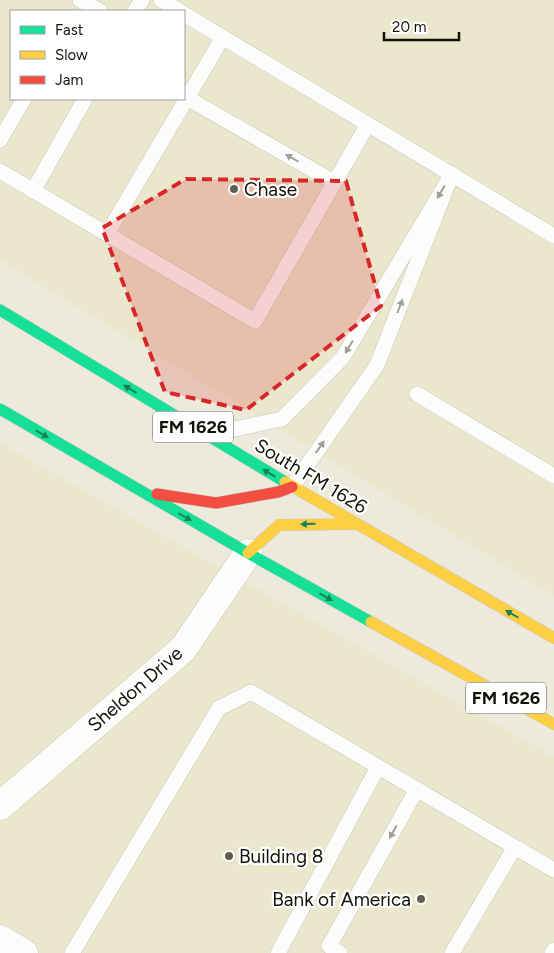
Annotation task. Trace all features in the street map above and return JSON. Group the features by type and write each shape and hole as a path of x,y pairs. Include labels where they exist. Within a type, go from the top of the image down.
{"main road":[{"name":"South FM 1626","path":"0,310 292,487 554,638"},
{"name":"FM 1626","path":"0,409 248,553 554,724"},
{"path":"143,492 216,503 278,492 292,487"},
{"path":"248,553 279,525 357,524"}],"street":[{"name":"Sheldon Drive","path":"0,806 183,649 248,553"},
{"path":"0,939 24,953"}],"lane":[{"path":"81,0 98,10"},
{"path":"161,0 178,10"},
{"path":"185,15 554,236"},
{"path":"107,234 222,37"},
{"path":"187,98 334,182"},
{"path":"0,140 23,100"},
{"path":"33,190 84,100"},
{"path":"0,171 255,321 368,124"},
{"path":"206,435 282,419 343,357 452,174"},
{"path":"292,487 377,365 452,174"},
{"path":"417,394 554,476"},
{"path":"72,953 219,708 251,692 554,870"},
{"path":"278,953 378,767"},
{"path":"340,953 329,946 417,789"},
{"path":"452,953 515,847"}],"highlighted area":[{"path":"186,179 346,181 381,306 246,410 165,392 102,228"}],"shaded area":[{"path":"0,0 554,0 554,596 0,260"},
{"path":"0,443 554,757 554,953 0,953"}],"traffic: fast":[{"path":"0,310 285,482"},
{"path":"0,409 371,622"}],"traffic: slow":[{"path":"285,482 554,638"},
{"path":"248,553 279,525 355,524"},
{"path":"371,622 554,724"}],"traffic: jam":[{"path":"157,494 216,503 278,492 292,487"}],"place":[{"name":"Chase","path":"234,189"},
{"name":"Building 8","path":"229,856"},
{"name":"Bank of America","path":"421,899"}]}
